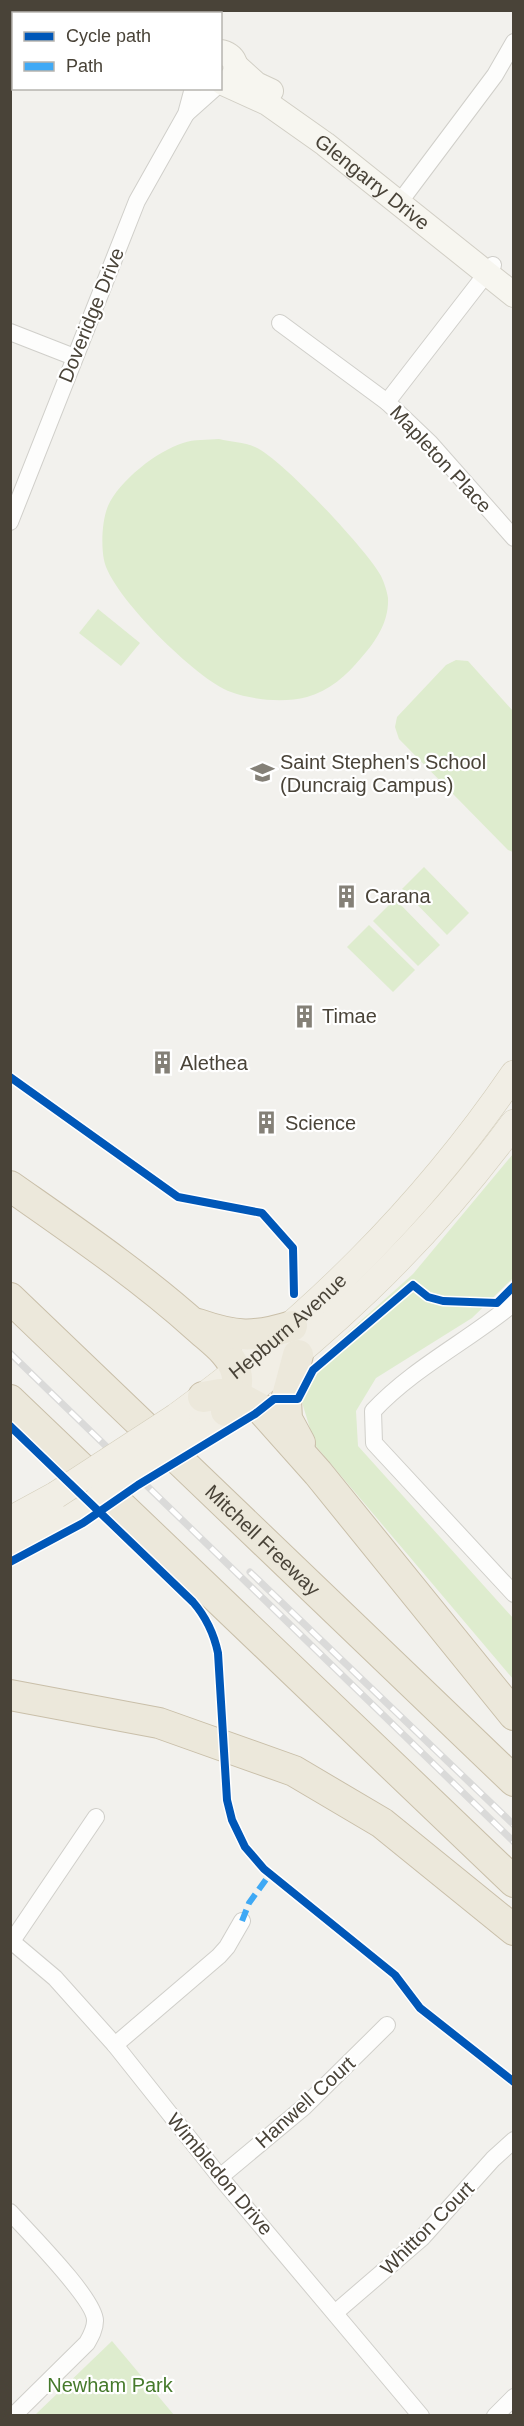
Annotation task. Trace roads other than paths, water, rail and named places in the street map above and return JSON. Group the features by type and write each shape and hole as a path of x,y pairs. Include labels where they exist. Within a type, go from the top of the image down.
{"highway":[{"path":"10,1186 161,1295 230,1359 228,1395 261,1409 318,1473 513,1715"},
{"name":"Mitchell Freeway","path":"10,1298 513,1781"},
{"path":"192,1323 223,1333 243,1336 267,1334 292,1326"},
{"path":"298,1355 286,1400 287,1419 318,1473"},
{"path":"10,1400 513,1882"},
{"path":"10,1695 159,1723 294,1771 382,1823 513,1930"}],"main road":[{"name":"Glengarry Drive","path":"222,77 256,84 295,105 490,269 513,295"},
{"name":"Glengarry Drive","path":"490,269 513,279"},
{"name":"Hepburn Avenue","path":"228,1395 292,1326 383,1239 425,1191 513,1074"},
{"name":"Hepburn Avenue","path":"10,1549 64,1504 228,1395 298,1355 373,1287 430,1228 512,1129"},
{"name":"Hepburn Avenue","path":"10,1520 64,1504"}],"street":[{"path":"403,198 495,75 513,42"},
{"name":"Doveridge Drive","path":"10,522 137,201 186,114 192,90"},
{"name":"Doveridge Drive","path":"186,114 209,90"},
{"name":"Mapleton Place","path":"490,269 387,402 430,443 513,538"},
{"path":"280,323 387,402"},
{"path":"10,332 74,357"},
{"path":"513,1303 487,1325 393,1390 373,1411 374,1443 513,1594"},
{"path":"11,1940 96,1817"},
{"path":"115,2045 219,1956 242,1921"},
{"name":"Wimbledon Drive","path":"11,1940 55,1978 115,2045 220,2176 421,2415"},
{"name":"Hanwell Court","path":"220,2176 304,2107 387,2025"},
{"name":"Whitton Court","path":"336,2312 410,2250 513,2140"},
{"path":"10,2212 88,2300 96,2320 93,2334 87,2343 13,2415"},
{"path":"495,2415 513,2397"}],"railway":[{"path":"10,1353 514,1842"},
{"path":"250,1572 514,1825"}],"place":[{"name":"Saint Stephen's School (Duncraig Campus)","path":"262,773"},
{"name":"Carana","path":"347,896"},
{"name":"Timae","path":"304,1016"},
{"name":"Alethea","path":"162,1063"},
{"name":"Science","path":"267,1123"}],"park label":[{"name":"Newham Park","path":"110,2385"}]}
